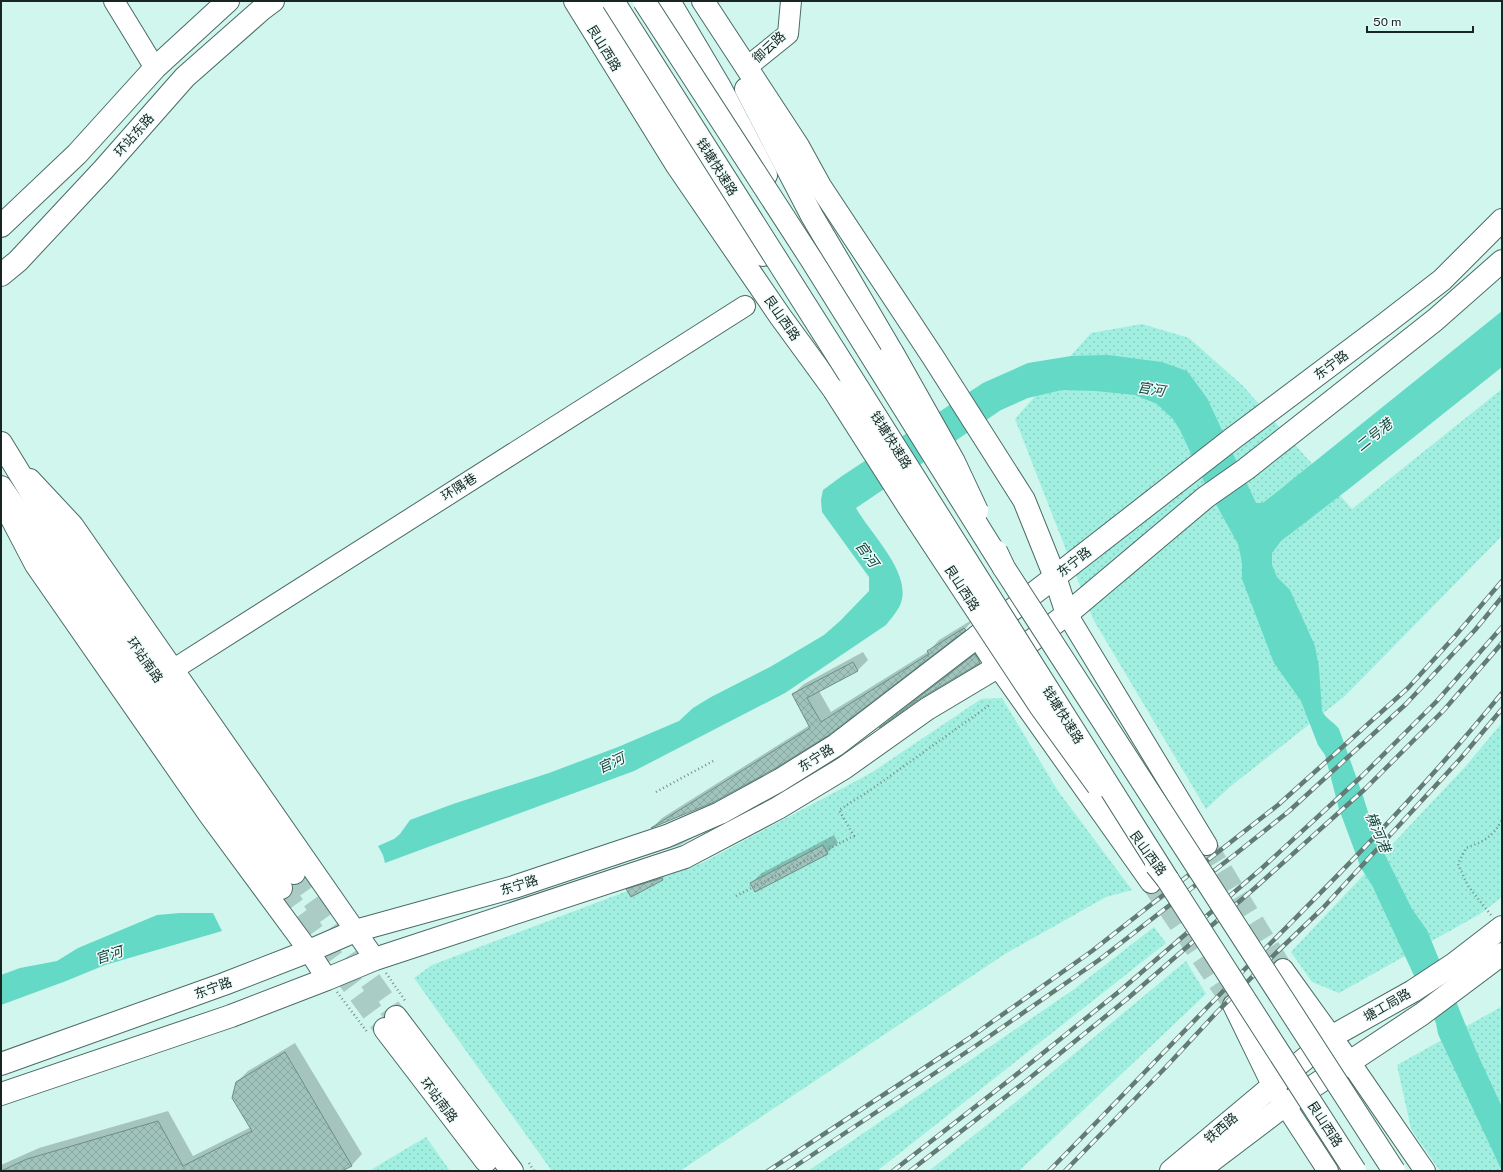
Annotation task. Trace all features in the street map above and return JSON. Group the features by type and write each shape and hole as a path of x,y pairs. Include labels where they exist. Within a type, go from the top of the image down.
{"main road":[{"path":"1,226 78,154 155,68 228,1"},
{"name":"环站东路","path":"1,274 18,261 103,170 185,77 273,1"},
{"name":"艮山西路","path":"575,1 676,164 780,316 834,390 908,506 1040,706 1355,1171"},
{"path":"590,1 711,184 839,358"},
{"name":"钱塘快速路","path":"613,1 839,358 1159,882"},
{"path":"644,1 811,260 1004,568 1394,1171"},
{"path":"669,1 720,87 811,260"},
{"path":"701,1 812,216 892,352 954,462 1004,568"},
{"path":"701,1 747,67 798,146 820,186 1024,500 1055,577 1067,614"},
{"name":"东宁路","path":"1,1064 224,984 310,951 355,931 521,885 667,836 720,813 780,780 836,745 1232,439 1442,280 1502,220"},
{"name":"东宁路","path":"1,1094 231,1016 375,959 685,857 785,804 844,768 927,709 998,667 1067,614 1206,498 1246,469 1435,320 1502,261"},
{"name":"环站南路","path":"1,443 61,541 288,880 1,487"},
{"path":"978,636 998,667"},
{"name":"塘工局路","path":"1272,1085 1331,1037 1413,991 1454,964 1502,927"},
{"name":"塘工局路","path":"1285,1105 1422,1014 1463,985 1502,954"},
{"name":"环站南路","path":"493,1171 390,1023 512,1171"},
{"name":"铁西路","path":"1171,1171 1272,1085"},
{"name":"铁西路","path":"1198,1171 1285,1105"}],"street":[{"path":"114,1 155,68"},
{"name":"御云路","path":"747,67 788,34 791,1"},
{"name":"环隅巷","path":"174,669 745,306"},
{"path":"14,462 73,525 375,959"},
{"path":"1,500 35,566 208,814 310,951 327,979"},
{"path":"1067,614 1207,845"},
{"name":"艮山西路","path":"998,667 1159,882"},
{"path":"1283,969 1350,1062 1425,1171"},
{"name":"艮山西路","path":"1233,1006 1272,1085 1328,1171"}],"path":[{"path":"736,896 854,836 839,810 991,704"},
{"path":"656,792 716,760"},
{"path":"1502,820 1497,828 1485,840 1466,848 1458,864 1468,886 1502,927"}],"shaded area":[{"path":"1142,324 1189,338 1242,385 1352,509 1502,389 1502,536 1345,696 1231,786 1206,809 1093,619 1015,419 1091,333"},
{"path":"1002,698 1058,791 1132,890 1106,897 1005,954 680,1171 552,1171 414,978 432,965 704,862 871,773 981,699"},
{"path":"1502,723 1502,897 1480,914 1339,993 1312,982 1291,952 1465,767"},
{"path":"1154,927 1166,943 877,1171 808,1171 1073,990"},
{"path":"1186,961 1206,994 1019,1171 929,1171 1027,1093"},
{"path":"1501,1007 1502,1171 1440,1171 1411,1129 1397,1065"},
{"path":"426,1137 450,1171 369,1171"}],"water":[{"path":"1502,311 1502,367 1281,541 1272,553 1272,565 1277,577 1290,590 1315,646 1319,668 1322,711 1339,729 1380,845 1412,909 1427,930 1477,1053 1502,1107 1502,1171 1438,1034 1436,1023 1372,885 1361,868 1339,809 1325,755 1318,745 1301,701 1274,663 1242,579 1242,562 1238,544 1207,488 1180,430 1173,419 1157,404 1135,395 1096,391 1062,390 1028,398 1001,410 856,508 894,564 902,588 902,599 900,606 886,625 785,693 634,771 385,863 378,846 394,839 400,834 410,820 453,804 549,773 618,747 679,721 693,708 711,697 770,667 824,635 869,591 869,577 822,512 821,500 823,490 983,383 1028,363 1071,356 1108,355 1162,362 1187,371 1207,398 1256,503 1263,503"},
{"name":"官河","path":"213,913 222,931 105,965 1,1005 1,975 20,968 57,961 78,948 157,915"}],"building":[{"path":"964,628 966,630 829,735 774,769 714,802 651,828 810,728 792,694 853,662 858,671 807,698 821,722 929,654 927,651"},
{"path":"975,654 980,663 921,698 879,728"},
{"path":"823,845 828,854 755,892 750,883"},
{"path":"662,878 663,880 631,897 626,889"},
{"path":"285,1052 352,1166 342,1171 1,1171 27,1159 158,1121 183,1166 252,1131 232,1098 236,1082"}],"tunnel":[{"path":"1207,845 1283,969"},
{"path":"294,873 396,1017"},
{"path":"1151,883 1233,1005"},
{"path":"281,888 385,1029"}],"railway":[{"path":"768,1171 968,1039 1092,951 1278,805 1408,688 1502,581"},
{"path":"788,1171 974,1047 1099,960 1288,812 1406,704 1475,630 1502,597"},
{"path":"893,1171 1121,990 1261,869 1362,776 1436,702 1502,627"},
{"path":"910,1171 1026,1081 1127,999 1256,887 1365,789 1444,710 1502,643"},
{"path":"1049,1171 1371,840 1438,768 1502,693"},
{"path":"1065,1171 1217,1012 1322,909 1461,758 1502,709"}],"water label":[{"name":"二号港","path":"1374,435"},
{"name":"横河港","path":"1378,832"}]}
